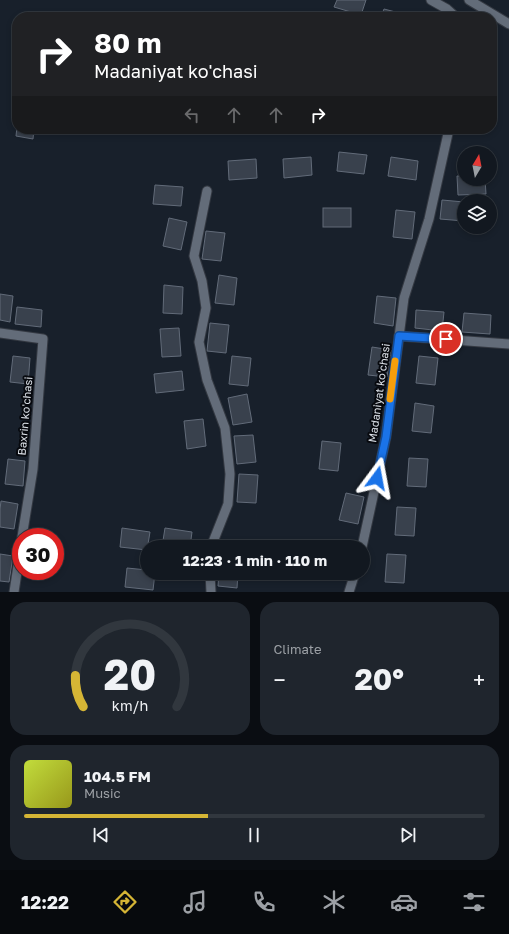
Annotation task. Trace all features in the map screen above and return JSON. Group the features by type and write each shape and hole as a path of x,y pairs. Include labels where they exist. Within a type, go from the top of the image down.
{"street":[{"path":"431,0 450,12"},
{"path":"468,0 488,12"},
{"path":"497,17 509,24"},
{"name":"Madaniyat ko'chasi","path":"364,540 386,437 404,298 429,219 448,134"},
{"path":"207,191 194,256 202,281 206,308 199,342 207,380 225,428 230,474 228,504 214,540"},
{"name":"Baxrin ko'chasi","path":"0,333 43,339 33,469 23,528"},
{"name":"Madaniyat ko'chasi","path":"399,336 509,344"},
{"path":"14,592 16,580"},
{"path":"210,580 211,592"},
{"path":"349,592 353,580"}],"building":[{"path":"337,0 366,0 362,12 351,12 334,7"},
{"path":"384,9 396,12 383,12"},
{"path":"16,134 34,134 33,139 16,136"},
{"path":"339,152 367,155 364,174 337,171"},
{"path":"311,157 312,175 284,178 283,159"},
{"path":"391,157 418,161 416,180 388,176"},
{"path":"256,159 257,178 229,180 228,161"},
{"path":"155,185 183,187 181,206 153,204"},
{"path":"458,186 485,186 486,194 458,194"},
{"path":"442,200 457,201 457,220 440,219"},
{"path":"323,208 351,208 351,227 323,227"},
{"path":"396,210 415,212 412,239 393,237"},
{"path":"169,218 187,222 181,250 163,246"},
{"path":"206,231 225,233 221,261 202,259"},
{"path":"219,275 237,278 234,305 215,303"},
{"path":"164,285 183,287 182,314 163,313"},
{"path":"0,294 13,296 10,322 0,320"},
{"path":"377,296 396,298 393,326 374,323"},
{"path":"17,307 42,310 41,327 15,324"},
{"path":"416,310 444,312 442,331 415,328"},
{"path":"464,313 491,315 490,334 462,332"},
{"path":"210,323 229,325 226,353 207,351"},
{"path":"179,328 181,356 162,357 160,329"},
{"path":"372,347 391,350 387,377 368,375"},
{"path":"13,356 30,358 28,384 10,382"},
{"path":"232,356 251,358 248,386 229,384"},
{"path":"419,356 438,358 435,385 416,383"},
{"path":"182,371 184,390 156,393 154,374"},
{"path":"247,394 252,422 233,425 228,398"},
{"path":"415,403 434,406 431,433 412,431"},
{"path":"203,419 206,446 187,449 184,421"},
{"path":"253,435 256,462 237,464 234,436"},
{"path":"322,441 341,443 338,471 319,469"},
{"path":"409,458 428,459 426,487 407,486"},
{"path":"8,459 25,461 23,486 5,484"},
{"path":"239,474 258,475 256,503 237,502"},
{"path":"346,493 364,497 358,524 339,520"},
{"path":"1,501 18,504 14,528 0,527"},
{"path":"397,507 416,508 414,536 395,535"},
{"path":"122,528 150,532 149,540 140,540 140,549 120,547"},
{"path":"165,528 192,532 191,540 163,540"},
{"path":"0,554 12,556 9,582 0,581"},
{"path":"387,554 406,555 404,583 385,582"},
{"path":"127,568 140,569 140,580 154,580 153,590 125,587"},
{"path":"218,580 238,580 237,588 218,586"}],"slow traffic":[{"path":"390,399 395,361"}],"route":[{"path":"377,478 386,437 399,336 446,339"}]}
